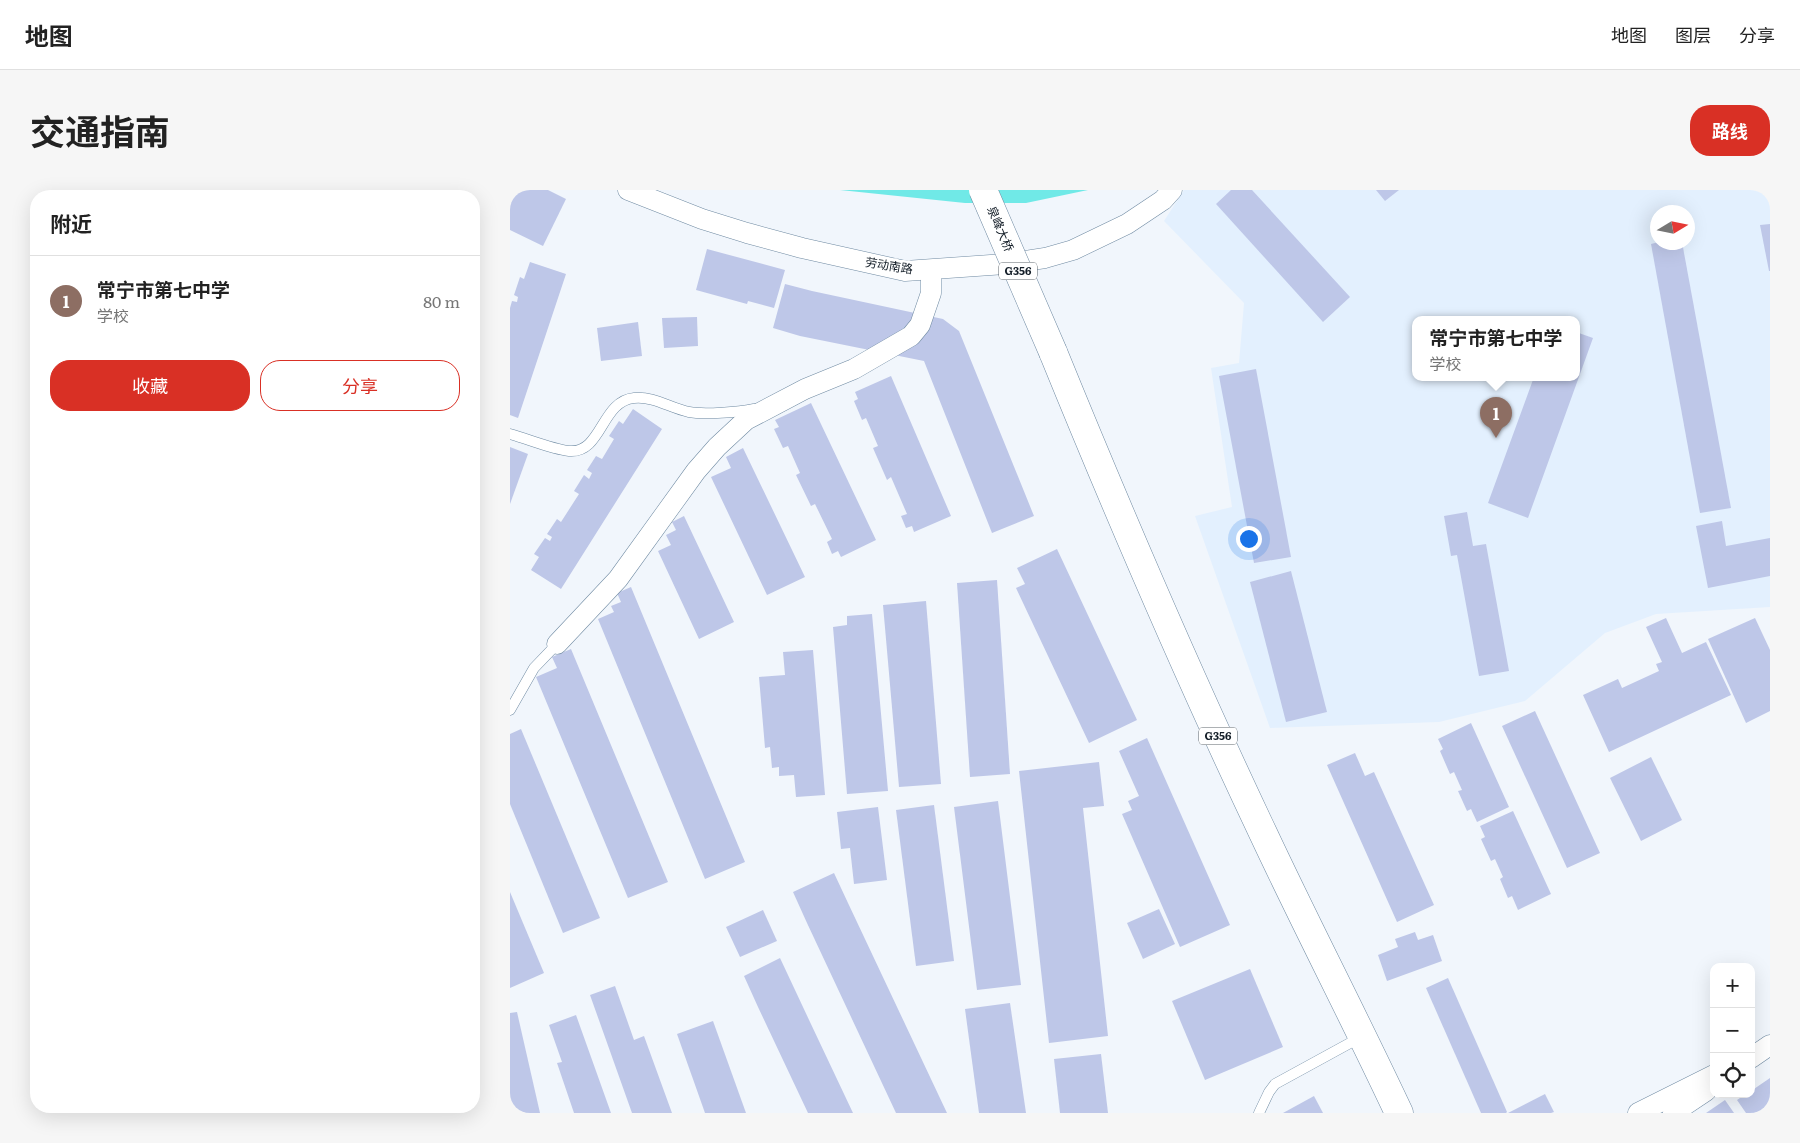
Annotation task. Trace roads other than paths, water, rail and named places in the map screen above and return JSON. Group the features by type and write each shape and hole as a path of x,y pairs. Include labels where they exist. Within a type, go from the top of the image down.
{"highway":[{"name":"泉峰大桥","path":"983,190 1053,352 1117,509 1198,694 1362,1036"},
{"name":"G356","path":"1362,1036 1399,1113"}],"street":[{"name":"劳动南路","path":"628,190 702,219 802,248 905,271 1005,264 1045,258 1073,250 1126,224 1163,200 1172,190"},
{"path":"557,644 618,580 696,471 717,447 746,420 805,389 854,369 911,336 920,325 931,293 931,270"},
{"path":"1638,1113 1710,1077"},
{"path":"1672,1113 1710,1088"}],"lane":[{"path":"510,434 571,451 585,448 595,438 619,402 631,398 647,397 690,412 739,412 770,406"},
{"path":"510,710 534,668 557,644"},
{"path":"1259,1113 1275,1084 1362,1036"}],"water":[{"path":"840,190 1088,190 1026,203 965,203"}],"place":[{"name":"常宁市第七中学","path":"1496,438"}]}
